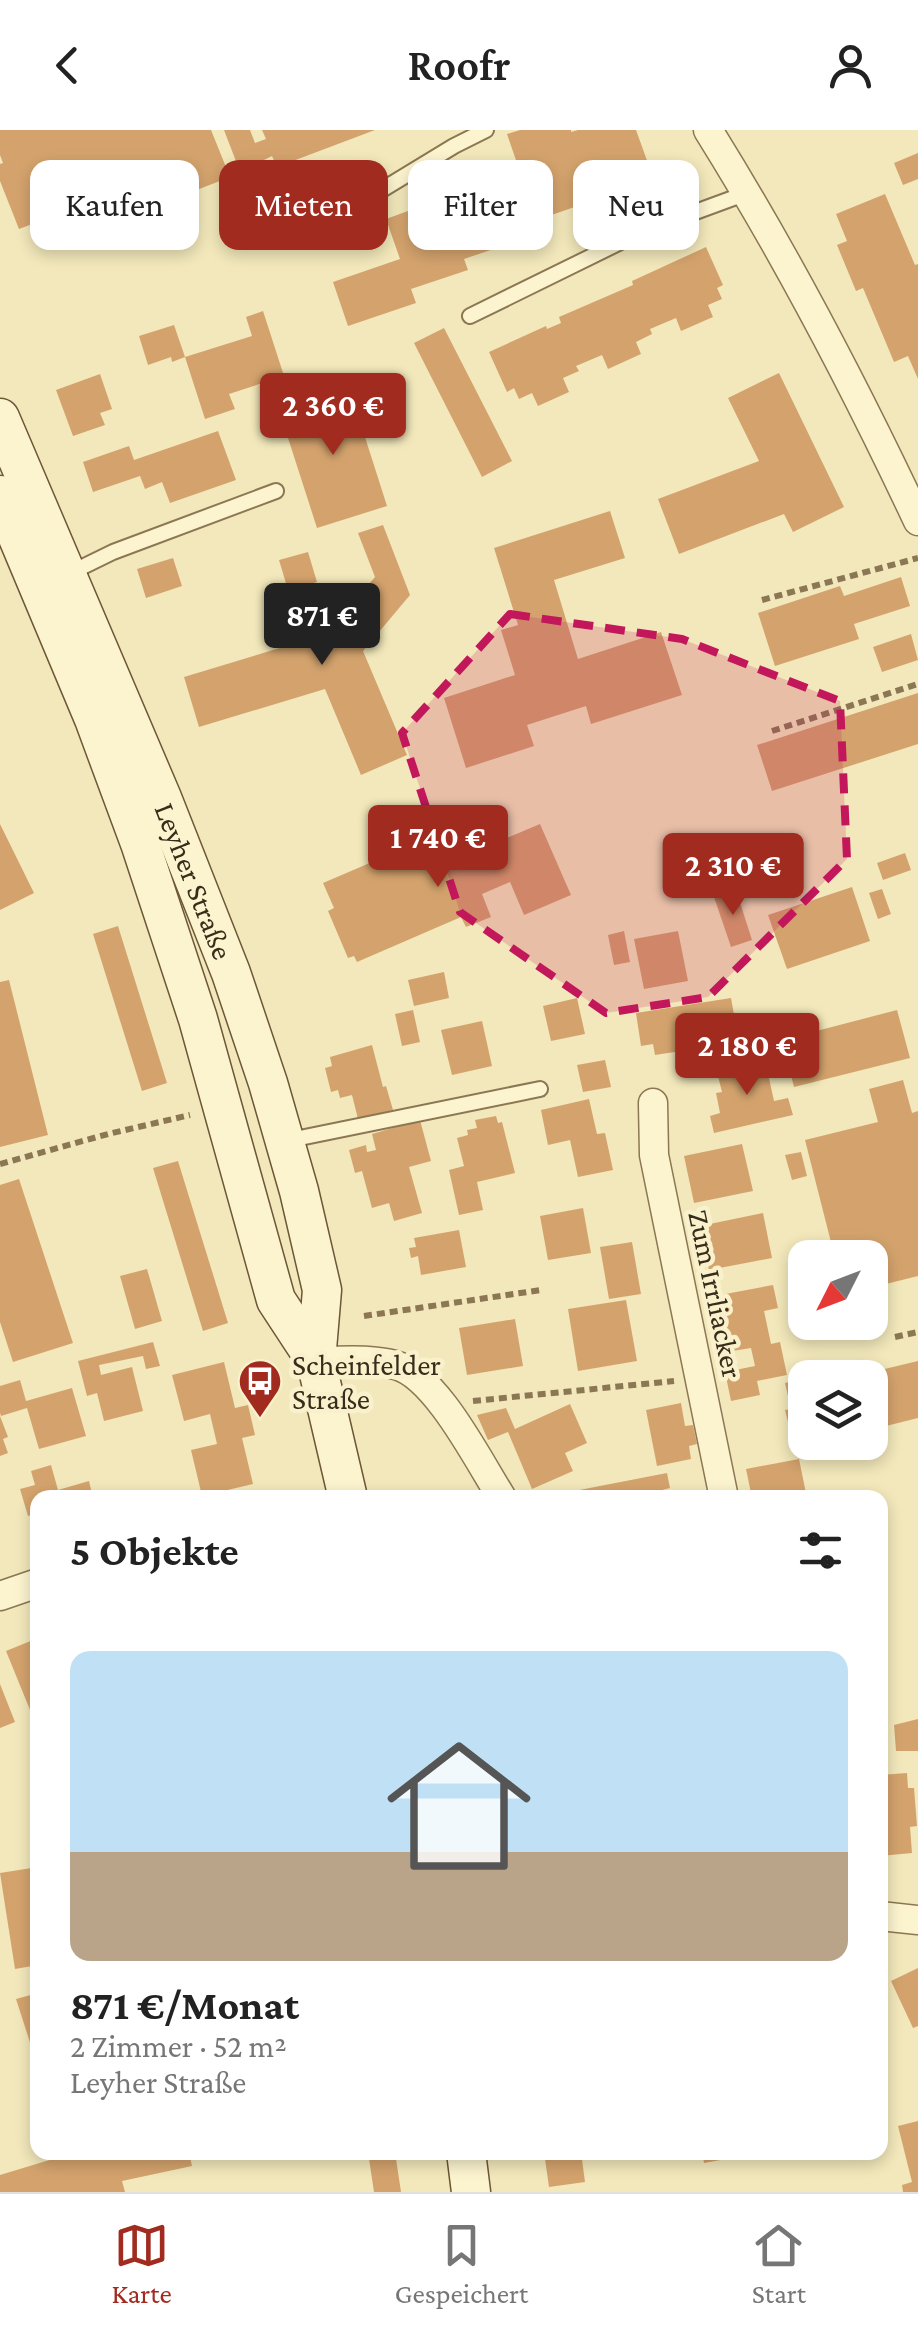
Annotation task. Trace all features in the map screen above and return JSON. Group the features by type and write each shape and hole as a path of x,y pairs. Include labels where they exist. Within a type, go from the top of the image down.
{"main road":[{"name":"Leyher Straße","path":"0,418 209,916 251,1029 285,1141 322,1290 316,1362 346,1490"},
{"name":"Leyher Straße","path":"0,495 94,719 146,860 198,1019 276,1300 316,1362"},
{"path":"467,2160 472,2192"}],"street":[{"path":"708,130 748,193 870,418 918,521"},
{"name":"Zum Irrliacker","path":"653,1104 654,1155 722,1490"},
{"path":"316,1362 374,1361 414,1372 442,1404 497,1490"},
{"path":"0,1596 30,1586"},
{"path":"888,1917 918,1920"}],"lane":[{"path":"388,186 486,130"},
{"path":"470,316 642,232 748,193"},
{"path":"67,574 113,552 276,491"},
{"path":"285,1141 540,1089"}],"path":[{"path":"762,600 918,558"},
{"path":"772,731 918,684"},
{"path":"0,1164 190,1115"},
{"path":"364,1316 541,1290"},
{"path":"894,1337 918,1332"},
{"path":"442,1404 700,1378"}],"highlighted area":[{"path":"510,614 682,639 840,701 847,859 708,997 606,1013 460,912 402,733"}],"building":[{"path":"0,130 211,130 223,160 219,160 219,181 199,189 199,160 30,160 30,225 19,229 0,181"},
{"path":"224,130 250,130 255,143 266,139 262,130 375,130 296,160 274,160 272,156 264,160 235,160"},
{"path":"520,130 636,130 647,160 573,160 573,208 553,214 553,160 516,160 507,134"},
{"path":"918,153 918,179 903,185 894,163"},
{"path":"885,194 915,265 918,264 918,379 908,356 894,362 863,288 856,291 837,245 847,241 836,214"},
{"path":"408,211 408,250 491,250 464,259 468,270 411,289 416,303 348,326 333,282 400,259 388,218"},
{"path":"706,247 723,285 717,288 722,299 708,305 713,317 681,331 676,318 650,329 652,334 636,342 641,354 608,369 602,355 576,366 579,371 563,378 569,392 538,406 532,393 519,399 514,388 507,392 489,352 561,323 559,317"},
{"path":"263,311 284,376 229,394 235,409 205,419 185,357 252,336 246,317"},
{"path":"174,325 185,357 148,365 139,336"},
{"path":"444,328 512,461 482,477 414,343"},
{"path":"779,373 844,507 793,532 784,514 679,554 658,499 759,461 728,398"},
{"path":"100,374 112,409 100,413 105,425 73,436 56,390"},
{"path":"349,387 387,506 317,528 279,410"},
{"path":"218,431 236,480 170,503 162,482 145,489 140,476 93,492 83,462 129,446 134,460"},
{"path":"610,511 625,558 554,580 578,659 661,632 682,695 591,724 586,706 527,725 534,746 466,768 444,698 515,675 501,630 518,625 494,548"},
{"path":"383,525 410,595 363,651 407,755 361,775 325,689 199,727 184,677 326,634 375,577 358,533"},
{"path":"308,552 317,582 288,590 279,560"},
{"path":"173,558 182,586 146,598 137,569"},
{"path":"901,577 910,606 854,624 859,639 775,666 758,613 840,586 844,596"},
{"path":"911,634 918,660 882,672 873,647"},
{"path":"918,693 918,744 772,791 757,745"},
{"path":"0,824 34,893 0,910"},
{"path":"540,824 571,895 524,915 510,882 482,894 491,917 466,927 461,917 357,962 354,956 348,958 328,911 334,908 323,883 428,838 440,866"},
{"path":"905,853 911,870 883,880 877,863"},
{"path":"852,887 870,941 787,969 768,915"},
{"path":"882,889 891,914 878,919 869,893"},
{"path":"736,890 752,940 731,947 714,897"},
{"path":"118,926 167,1083 142,1091 93,934"},
{"path":"624,931 630,962 614,965 608,935"},
{"path":"678,931 688,981 644,989 634,939"},
{"path":"444,972 449,998 414,1006 408,980"},
{"path":"9,980 48,1135 0,1147 0,982"},
{"path":"577,998 585,1034 551,1041 543,1006"},
{"path":"731,998 739,1042 655,1055 653,1044 641,1046 636,1013"},
{"path":"413,1010 420,1042 402,1046 395,1014"},
{"path":"897,1010 910,1058 794,1087 782,1040"},
{"path":"482,1021 492,1066 452,1075 441,1030"},
{"path":"372,1045 393,1110 358,1119 352,1095 340,1098 338,1090 331,1092 325,1068 332,1066 330,1057"},
{"path":"605,1060 611,1087 583,1092 577,1065"},
{"path":"765,1060 774,1101 788,1098 793,1115 714,1133 710,1116 720,1113 716,1093 722,1092 717,1072"},
{"path":"903,1080 912,1113 918,1111 918,1276 888,1284 888,1240 830,1240 805,1140 878,1122 869,1089"},
{"path":"589,1099 597,1134 605,1133 613,1170 578,1177 570,1140 548,1145 541,1110"},
{"path":"496,1116 498,1123 502,1122 515,1173 477,1182 483,1210 459,1215 449,1170 464,1166 457,1138 477,1128 475,1120"},
{"path":"420,1120 431,1161 409,1167 422,1213 394,1221 389,1203 372,1208 362,1171 355,1173 349,1150 366,1145 367,1152 376,1150 372,1134"},
{"path":"742,1144 753,1191 694,1203 684,1156"},
{"path":"801,1152 807,1176 792,1180 785,1155"},
{"path":"178,1161 228,1323 203,1331 153,1168"},
{"path":"19,1179 73,1343 13,1362 0,1322 0,1185"},
{"path":"583,1208 591,1253 548,1260 540,1216"},
{"path":"763,1213 772,1258 709,1270 700,1226"},
{"path":"459,1230 466,1267 421,1275 418,1256 411,1258 409,1248 416,1247 414,1238"},
{"path":"632,1242 641,1294 609,1299 600,1247"},
{"path":"147,1269 162,1321 135,1329 120,1276"},
{"path":"773,1285 778,1308 764,1311 771,1344 780,1342 787,1375 757,1381 760,1395 731,1401 725,1372 755,1366 751,1348 726,1352 715,1296"},
{"path":"626,1300 637,1361 578,1371 568,1309"},
{"path":"515,1319 523,1366 467,1375 459,1328"},
{"path":"153,1342 160,1366 146,1369 143,1356 99,1365 101,1375 132,1367 143,1411 104,1421 97,1393 87,1396 78,1361"},
{"path":"918,1361 918,1418 888,1426 888,1368"},
{"path":"224,1362 235,1408 248,1405 255,1435 242,1438 253,1484 228,1490 201,1490 191,1450 217,1444 210,1414 184,1421 172,1375"},
{"path":"20,1380 26,1401 72,1388 86,1436 39,1449 27,1408 1,1416 0,1413 0,1386"},
{"path":"681,1403 685,1426 693,1425 697,1444 689,1446 691,1459 657,1466 646,1410"},
{"path":"570,1404 587,1443 565,1453 573,1471 532,1489 508,1432 488,1440 477,1415 506,1408 515,1429"},
{"path":"0,1416 8,1437 3,1439 8,1453 0,1456"},
{"path":"799,1460 805,1490 750,1490 746,1469"},
{"path":"51,1465 58,1490 30,1490 28,1516 20,1489 35,1485 31,1471"},
{"path":"667,1473 670,1488 662,1490 579,1490"},
{"path":"89,1481 91,1490 58,1490"},
{"path":"30,1641 30,1710 6,1651"},
{"path":"0,1684 15,1722 0,1728"},
{"path":"918,1719 918,1751 896,1751 894,1725"},
{"path":"907,1773 908,1788 914,1788 917,1826 910,1827 912,1853 888,1855 888,1774"},
{"path":"30,1868 30,1966 15,1969 0,1873"},
{"path":"918,1968 918,2026 913,2028 891,1981"},
{"path":"30,1995 30,2042 16,1999"},
{"path":"918,2121 918,2192 903,2192 902,2185 912,2182 898,2126"},
{"path":"50,2160 191,2160 192,2166 122,2181 125,2192 0,2192 0,2175"},
{"path":"369,2160 396,2160 401,2192 374,2192"},
{"path":"545,2160 582,2160 585,2182 549,2187"}],"place":[{"name":"Scheinfelder Straße","path":"260,1419"}]}
